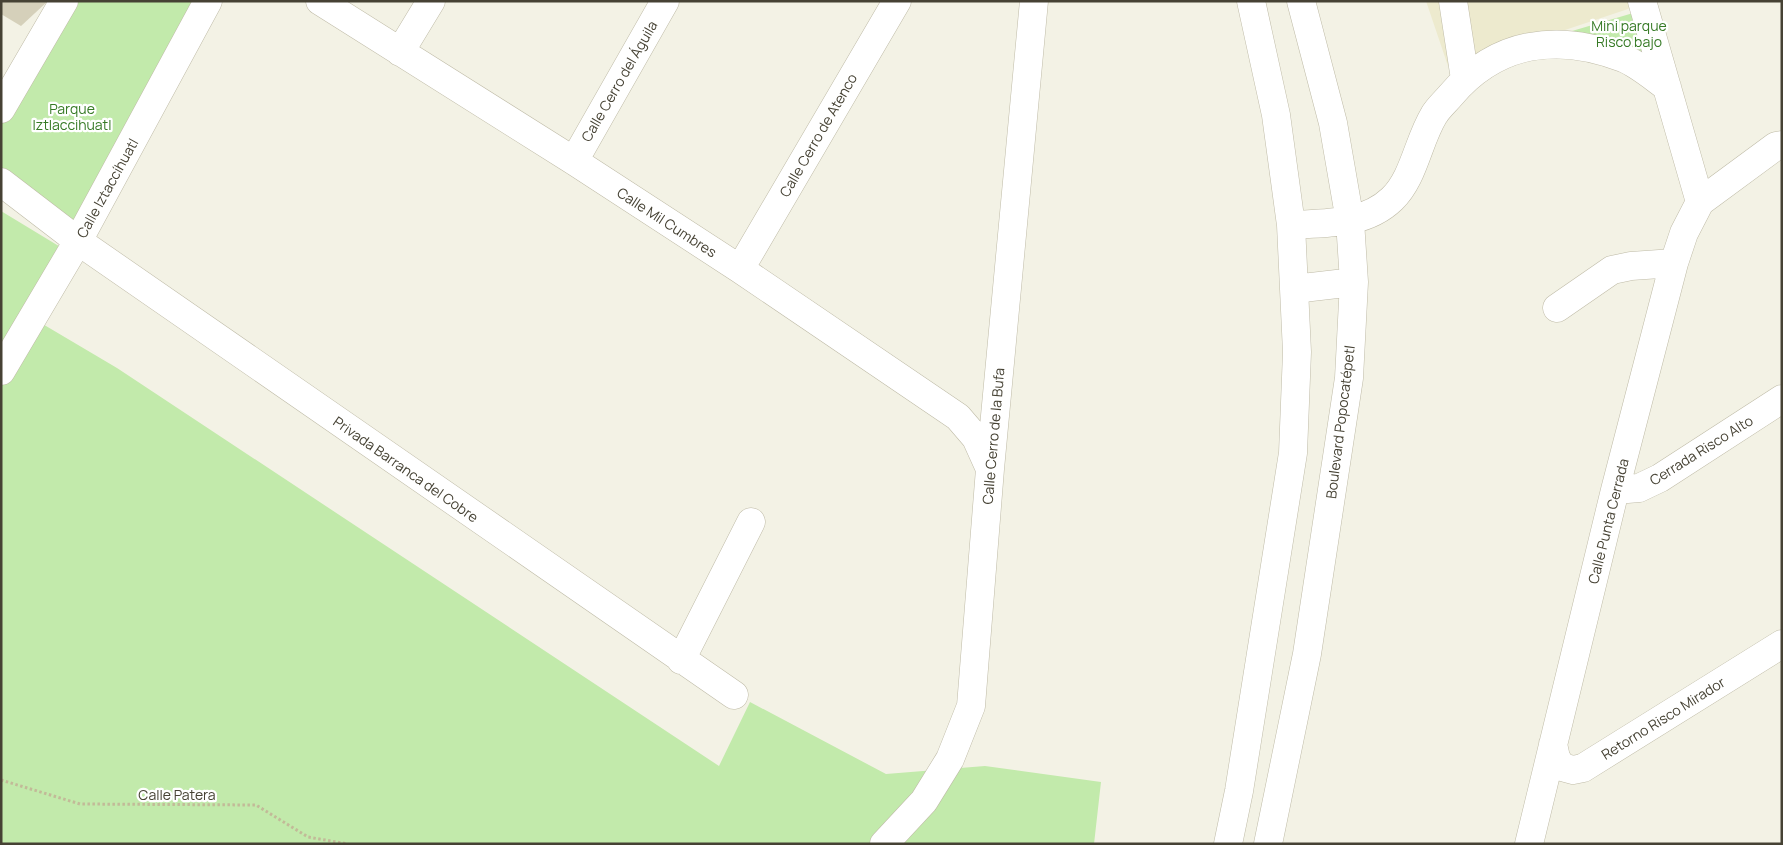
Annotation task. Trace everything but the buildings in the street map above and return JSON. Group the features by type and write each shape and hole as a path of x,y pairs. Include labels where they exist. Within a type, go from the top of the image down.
{"street":[{"path":"1,109 64,1"},
{"name":"Calle Iztaccíhuatl","path":"1,372 78,240 208,1"},
{"name":"Calle Mil Cumbres","path":"320,1 574,161 740,269 958,417 976,438 990,468"},
{"path":"400,52 431,1"},
{"name":"Calle Cerro del Águila","path":"574,161 665,1"},
{"name":"Calle Cerro de Atenco","path":"740,269 897,1"},
{"name":"Calle Cerro de la Bufa","path":"884,844 929,793 950,759 971,706 990,468 1034,1"},
{"path":"1228,844 1239,791 1293,453 1297,352 1291,225 1276,115 1251,1"},
{"name":"Boulevard Popocatépetl","path":"1268,844 1306,654 1343,418 1349,378 1354,282 1350,222 1333,123 1301,1"},
{"path":"1453,1 1465,79"},
{"path":"1642,1 1700,202 1776,146 1782,145"},
{"path":"1291,225 1350,222 1380,208 1392,199 1403,185 1434,115 1465,79 1503,53 1552,44 1584,46 1624,59 1667,87"},
{"name":"Privada Barranca del Cobre","path":"1,182 78,240 734,696"},
{"name":"Calle Punta Cerrada","path":"1529,844 1615,490 1674,263 1684,234 1700,202"},
{"path":"1557,308 1612,270 1631,266 1674,263"},
{"path":"1294,289 1354,282"},
{"name":"Cerrada Risco Alto","path":"1615,490 1639,488 1660,478 1782,399"},
{"path":"681,660 751,522"},
{"name":"Retorno Risco Mirador","path":"1553,744 1556,758 1562,767 1573,770 1583,768 1782,644"}],"path":[{"name":"Calle Patera","path":"1,780 80,804 256,805 308,837 348,844"}],"shaded area":[{"path":"1426,1 1642,1 1643,4 1559,32 1492,50 1448,66"}],"green space":[{"name":"Parque Iztlaccihuatl","path":"64,1 208,1 78,241 1,182 1,109"},
{"name":"Mini parque Risco bajo","path":"1640,11 1659,74 1619,46 1572,31"},
{"path":"1,211 62,248 24,313 117,368 719,766 750,702 886,774 985,766 1101,782 1094,844 1,844"}]}
